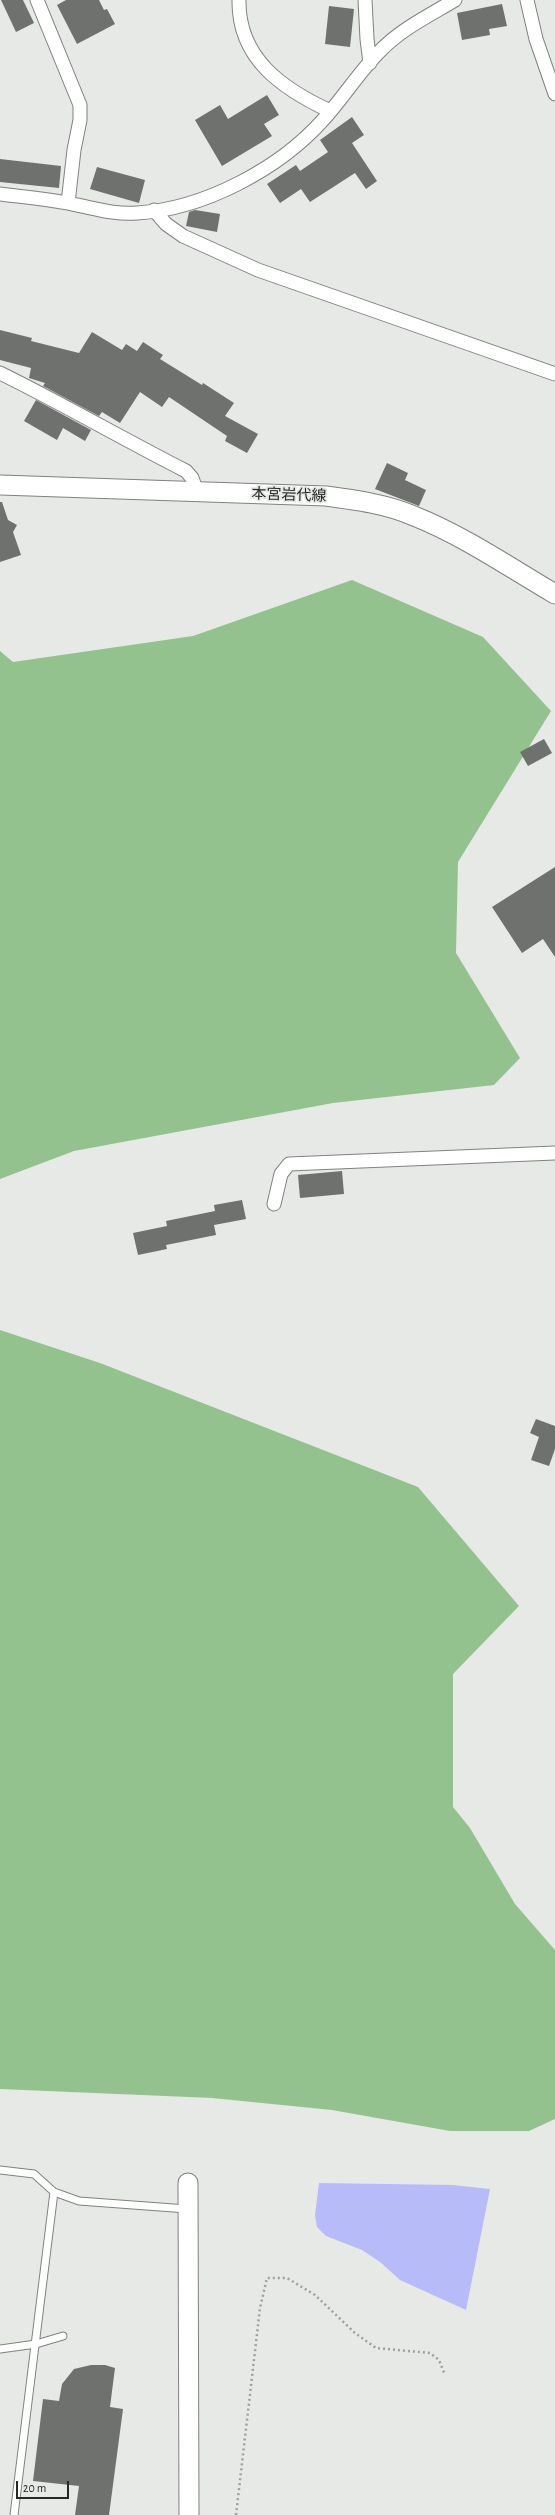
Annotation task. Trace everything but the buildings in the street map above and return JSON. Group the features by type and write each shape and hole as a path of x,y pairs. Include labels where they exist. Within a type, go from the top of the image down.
{"main road":[{"name":"本宮岩代線","path":"0,485 326,496 369,502 414,516 456,535 555,594"},
{"path":"188,2183 189,2515"}],"street":[{"path":"37,0 80,105 80,120 74,150 68,203"},
{"path":"239,0 242,29 262,66 279,83 300,97 330,111"},
{"path":"365,0 366,40 370,62"},
{"path":"0,194 68,203 100,211 120,213 154,210 195,201 257,175 289,151 330,111 381,50 430,13 455,0"},
{"path":"527,0 536,39 555,94"},
{"path":"154,210 166,224 183,236 258,270 555,374"},
{"path":"0,373 53,399 98,425 186,471 192,478 197,492"},
{"path":"274,1204 281,1174 289,1164 555,1153"}],"lane":[{"path":"0,2170 34,2174 54,2192 79,2201 188,2209"},
{"path":"14,2515 54,2192"},
{"path":"0,2349 36,2344 63,2336"}],"path":[{"path":"236,2515 260,2308 267,2278 287,2278 315,2295 355,2333 376,2348 430,2353 439,2360 445,2375"}],"green space":[{"path":"352,580 483,637 551,711 458,862 456,953 520,1058 494,1085 333,1103 74,1151 0,1179 0,651 13,662 193,636"},
{"path":"0,1330 100,1363 418,1487 519,1606 453,1674 453,1807 470,1828 515,1904 555,1950 555,2119 529,2131 450,2131 332,2110 212,2098 0,2089"}],"water":[{"path":"319,2183 453,2185 490,2189 466,2310 400,2280 380,2262 362,2250 326,2236 317,2227 315,2215"}]}
